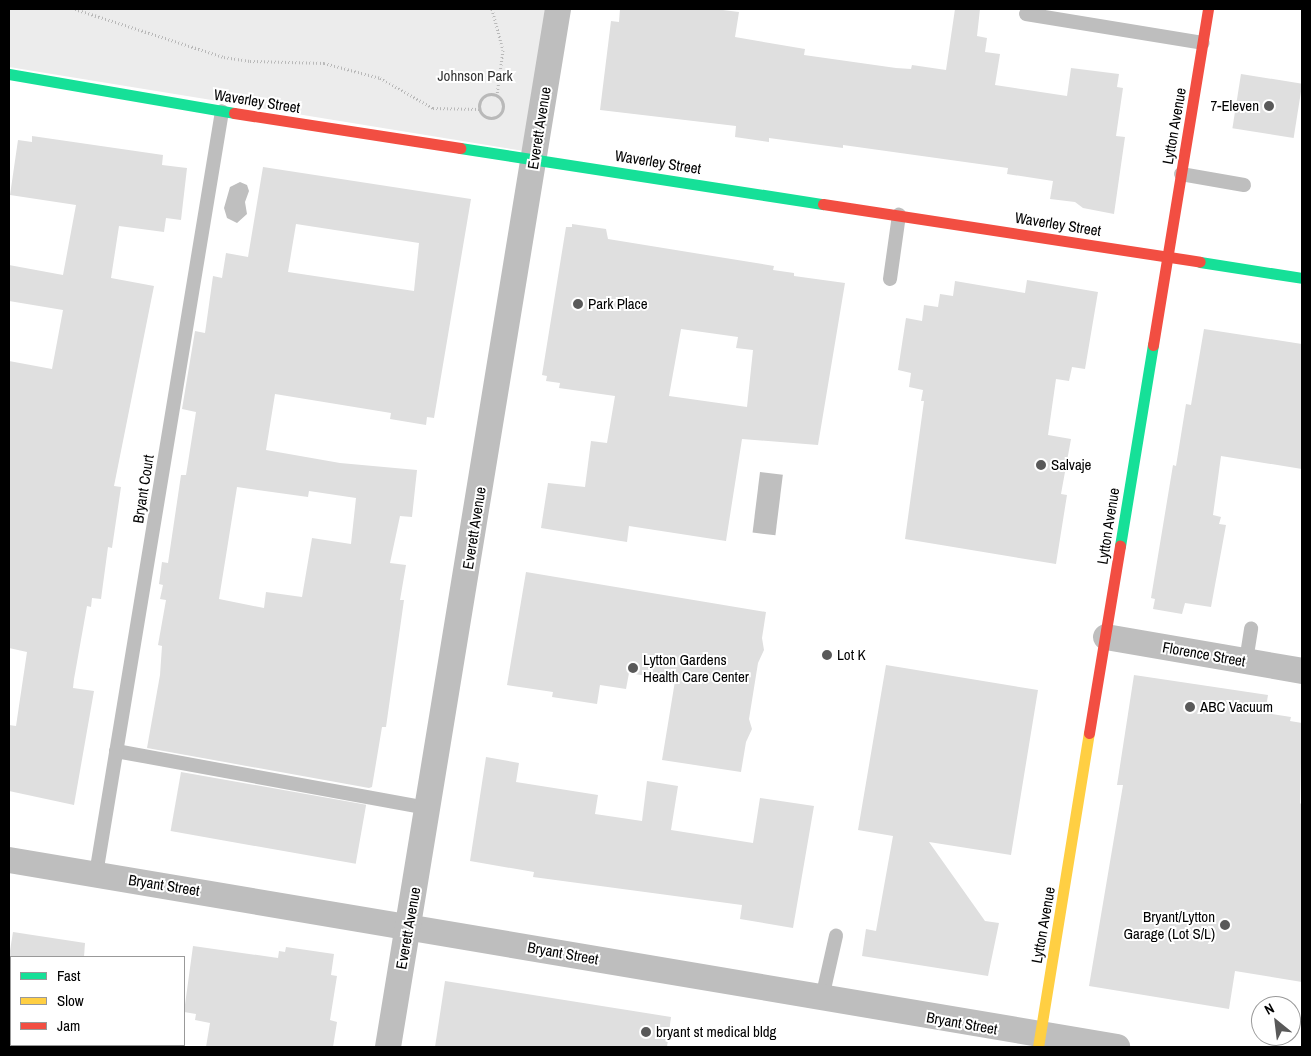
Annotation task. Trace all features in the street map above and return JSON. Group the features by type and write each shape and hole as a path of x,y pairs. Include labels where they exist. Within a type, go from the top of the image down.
{"street":[{"name":"Everett Avenue","path":"388,1047 558,9"},
{"name":"Lytton Avenue","path":"1038,1042 1169,256 1208,9"},
{"name":"Waverley Street","path":"9,74 222,111 1302,278"},
{"name":"Florence Street","path":"1106,637 1302,671"},
{"name":"Bryant Street","path":"9,860 409,926 822,998 1038,1042 1117,1047"}],"lane":[{"path":"1026,14 1203,43"},
{"name":"Bryant Court","path":"96,874 222,111"},
{"path":"1181,174 1244,185"},
{"path":"890,279 899,215"},
{"path":"1246,662 1251,628"},
{"path":"116,751 428,808"},
{"path":"822,998 836,936"}],"path":[{"path":"75,9 224,57 250,61 324,63 380,78 433,108 479,109 488,118 499,115 504,104 497,95 503,50 492,9"},
{"path":"479,109 480,101 485,95 497,95"}],"green space":[{"name":"Johnson Park","path":"9,9 555,9 530,152 9,67"}],"shaded area":[{"path":"240,182 247,185 249,191 245,202 247,214 237,223 227,218 224,208 230,187"},
{"path":"760,472 783,475 775,535 753,533"}],"building":[{"path":"620,9 715,9 739,12 735,37 805,49 804,55 896,68 911,69 912,65 946,70 955,9 980,9 977,36 987,38 985,52 1000,54 995,85 1067,96 1071,68 1119,74 1117,87 1123,88 1116,136 1125,137 1114,214 1083,208 1075,202 1050,199 1053,181 1007,174 1008,168 843,145 843,148 769,138 769,142 735,137 736,126 600,110 611,21 619,22"},
{"name":"7-Eleven","path":"1241,74 1302,84 1294,138 1232,128"},
{"path":"32,136 163,155 162,165 187,168 181,220 166,218 164,232 119,226 111,278 154,286 114,486 121,487 112,548 108,547 101,599 92,598 91,607 87,606 74,679 73,688 94,691 74,805 9,791 9,725 16,726 27,652 9,648 9,361 52,369 63,310 9,301 9,265 63,275 76,205 10,195 18,140 32,142"},
{"path":"263,167 471,199 434,418 427,417 426,425 390,419 391,413 275,394 266,450 340,463 417,470 412,517 400,516 390,563 406,565 400,600 404,600 386,727 382,727 372,787 369,788 147,748 160,675 162,646 158,645 166,600 160,599 163,585 159,584 162,562 168,563 181,475 186,475 196,412 182,409 195,331 205,333 213,276 222,278 226,253 248,257","holes":["296,224 419,243 414,291 288,272","237,487 308,497 309,491 356,498 351,544 312,538 302,597 266,592 264,608 219,599"]},
{"path":"572,224 606,229 608,239 774,266 773,270 794,273 794,276 845,283 818,445 742,439 726,541 629,526 627,542 541,528 548,483 585,487 591,441 607,443 615,396 559,388 560,383 546,381 547,376 542,375 566,227 572,227","holes":["681,329 738,337 736,348 753,350 747,407 669,396"]},
{"path":"1027,280 1098,292 1085,369 1072,367 1069,381 1056,379 1048,435 1071,439 1061,494 1067,495 1056,564 905,539 924,401 921,401 923,390 909,387 911,373 898,370 906,318 922,321 924,305 938,307 940,294 953,296 955,281 1025,293"},
{"path":"1204,329 1302,344 1302,469 1221,456 1213,515 1221,517 1219,524 1226,525 1211,607 1185,603 1182,614 1153,609 1155,599 1151,598 1173,465 1176,466 1186,404 1191,405"},
{"name":"Lytton Gardens Health Care Center","path":"526,572 766,612 762,638 764,650 758,663 749,719 752,729 746,742 741,772 662,760 675,681 629,673 626,689 600,685 597,704 552,697 553,692 507,685"},
{"path":"886,665 1038,690 1011,855 929,842 985,921 999,923 988,976 862,956 866,929 876,931 893,836 858,830"},
{"path":"1134,675 1268,695 1265,713 1291,717 1290,721 1302,723 1300,803 1302,805 1302,982 1235,971 1229,1009 1089,986 1123,785 1117,785"},
{"path":"486,757 519,763 516,782 598,795 595,814 642,821 647,781 678,786 671,830 753,843 760,798 814,806 793,928 740,919 742,905 533,877 534,872 470,861"},
{"path":"181,772 366,805 356,864 171,831"},
{"path":"13,932 85,943 84,956 9,957"},
{"path":"193,946 278,958 279,951 285,952 286,947 334,954 331,975 337,976 330,1020 337,1022 333,1047 206,1047 210,1023 195,1020 196,1014 185,1012"},
{"path":"445,981 671,1017 667,1047 435,1047"}],"traffic: fast":[{"path":"9,74 234,113"},
{"path":"460,148 823,204"},
{"path":"1200,262 1302,278"},
{"path":"1120,546 1153,345"}],"traffic: slow":[{"path":"1038,1047 1089,733"}],"traffic: jam":[{"path":"1153,345 1208,9"},
{"path":"234,113 460,148"},
{"path":"823,204 1200,262"},
{"path":"1089,733 1120,546"}],"place":[{"name":"7-Eleven","path":"1269,106"},
{"name":"Park Place","path":"578,304"},
{"name":"Salvaje","path":"1041,465"},
{"name":"Lot K","path":"827,655"},
{"name":"Lytton Gardens Health Care Center","path":"633,668"},
{"name":"ABC Vacuum","path":"1190,707"},
{"name":"Bryant/Lytton Garage (Lot S/L)","path":"1225,925"},
{"name":"bryant st medical bldg","path":"646,1032"}]}
